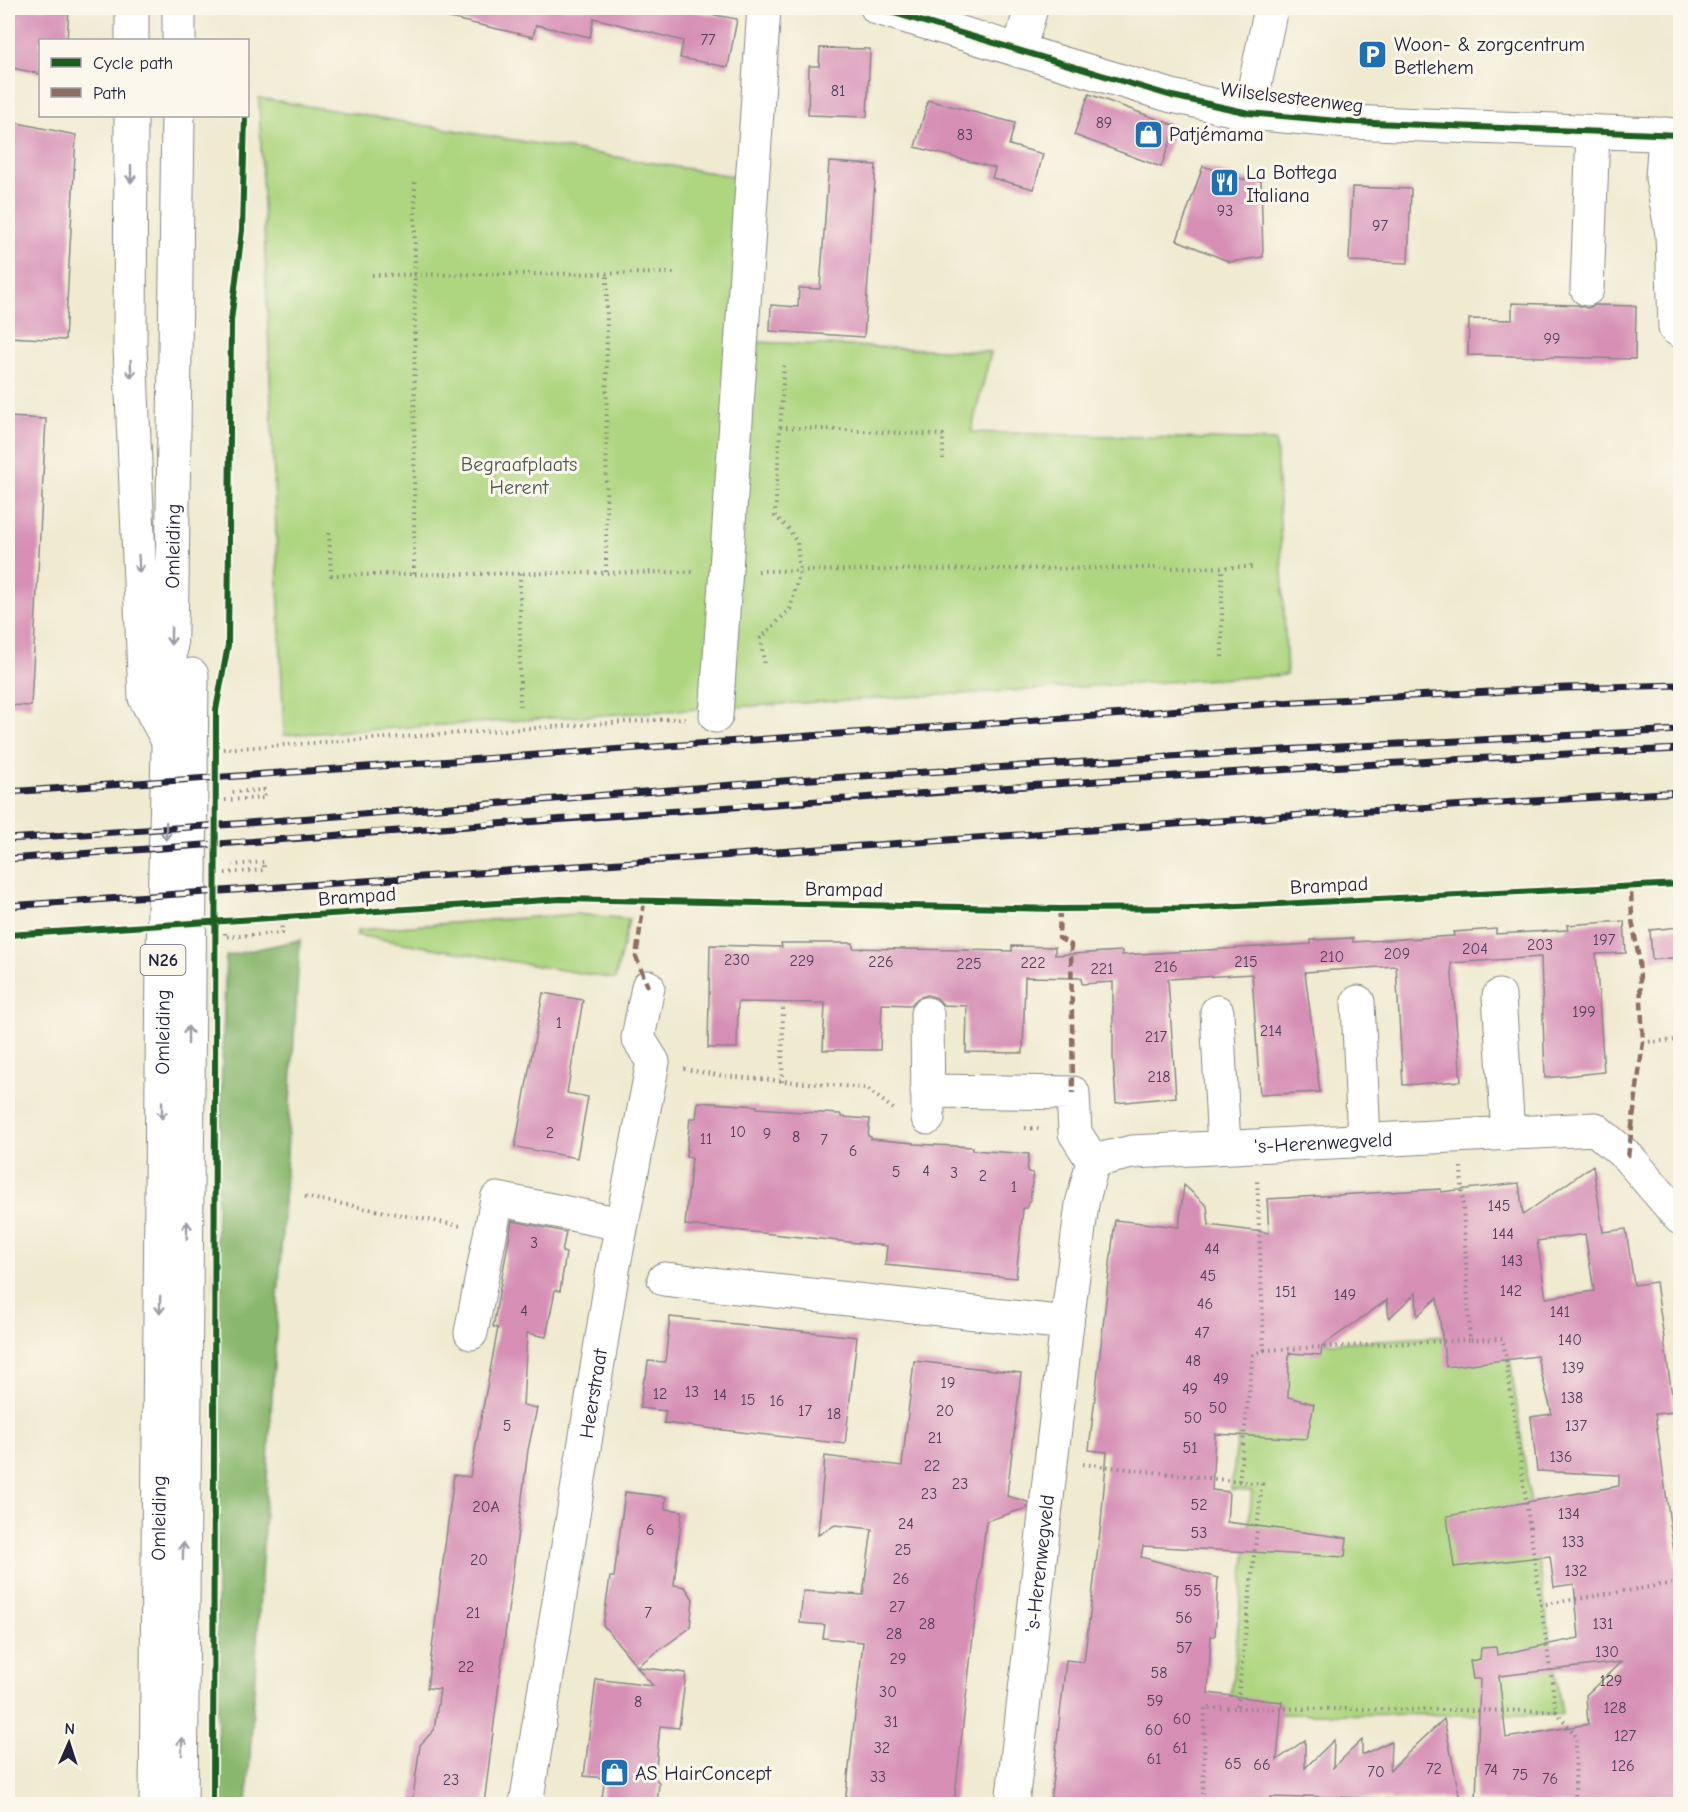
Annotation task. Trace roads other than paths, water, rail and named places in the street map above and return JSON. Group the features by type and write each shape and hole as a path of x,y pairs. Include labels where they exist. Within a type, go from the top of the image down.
{"main road":[{"path":"132,8 132,39"},
{"path":"179,8 179,39"},
{"path":"196,8 196,39"},
{"path":"716,716 764,8"},
{"name":"Wilselsesteenweg","path":"877,8 1172,96 1249,113 1348,122 1673,134"},
{"path":"1019,51 1031,8"},
{"path":"1249,113 1270,8"},
{"path":"131,117 130,347 145,698 168,741"},
{"name":"Omleiding","path":"156,1804 163,963 178,117"},
{"name":"Omleiding","path":"181,1804 192,741 195,117"},
{"path":"1587,289 1593,132"},
{"path":"1673,134 1662,178 1676,234 1675,328 1680,331"},
{"name":"Heerstraat","path":"526,1804 621,1224 653,1062 638,1038 648,987"},
{"path":"1499,996 1509,1134"},
{"path":"1358,1002 1364,1141"},
{"path":"1217,1012 1224,1147"},
{"path":"927,1014 928,1104 1073,1093 1075,1133 1093,1161"},
{"name":"'s-Herenwegveld","path":"1012,1804 1067,1323 1082,1204 1093,1161 1132,1152 1595,1129 1628,1157 1680,1218"},
{"path":"471,1334 497,1199 621,1224"},
{"path":"664,1279 1067,1323"}],"railway":[{"path":"8,792 1296,702 1566,688 1680,685"},
{"path":"8,839 235,824 796,780 1299,749 1680,730"},
{"path":"8,859 1125,779 1680,749"},
{"path":"8,906 1303,815 1680,792"}],"place":[{"name":"Woon- & zorgcentrum Betlehem","path":"1373,55"},
{"name":"Patjémama","path":"1148,134"},
{"name":"La Bottega Italiana","path":"1225,183"},
{"name":"AS HairConcept","path":"614,1773"}],"park label":[{"name":"Begraafplaats Herent","path":"519,476"}]}
